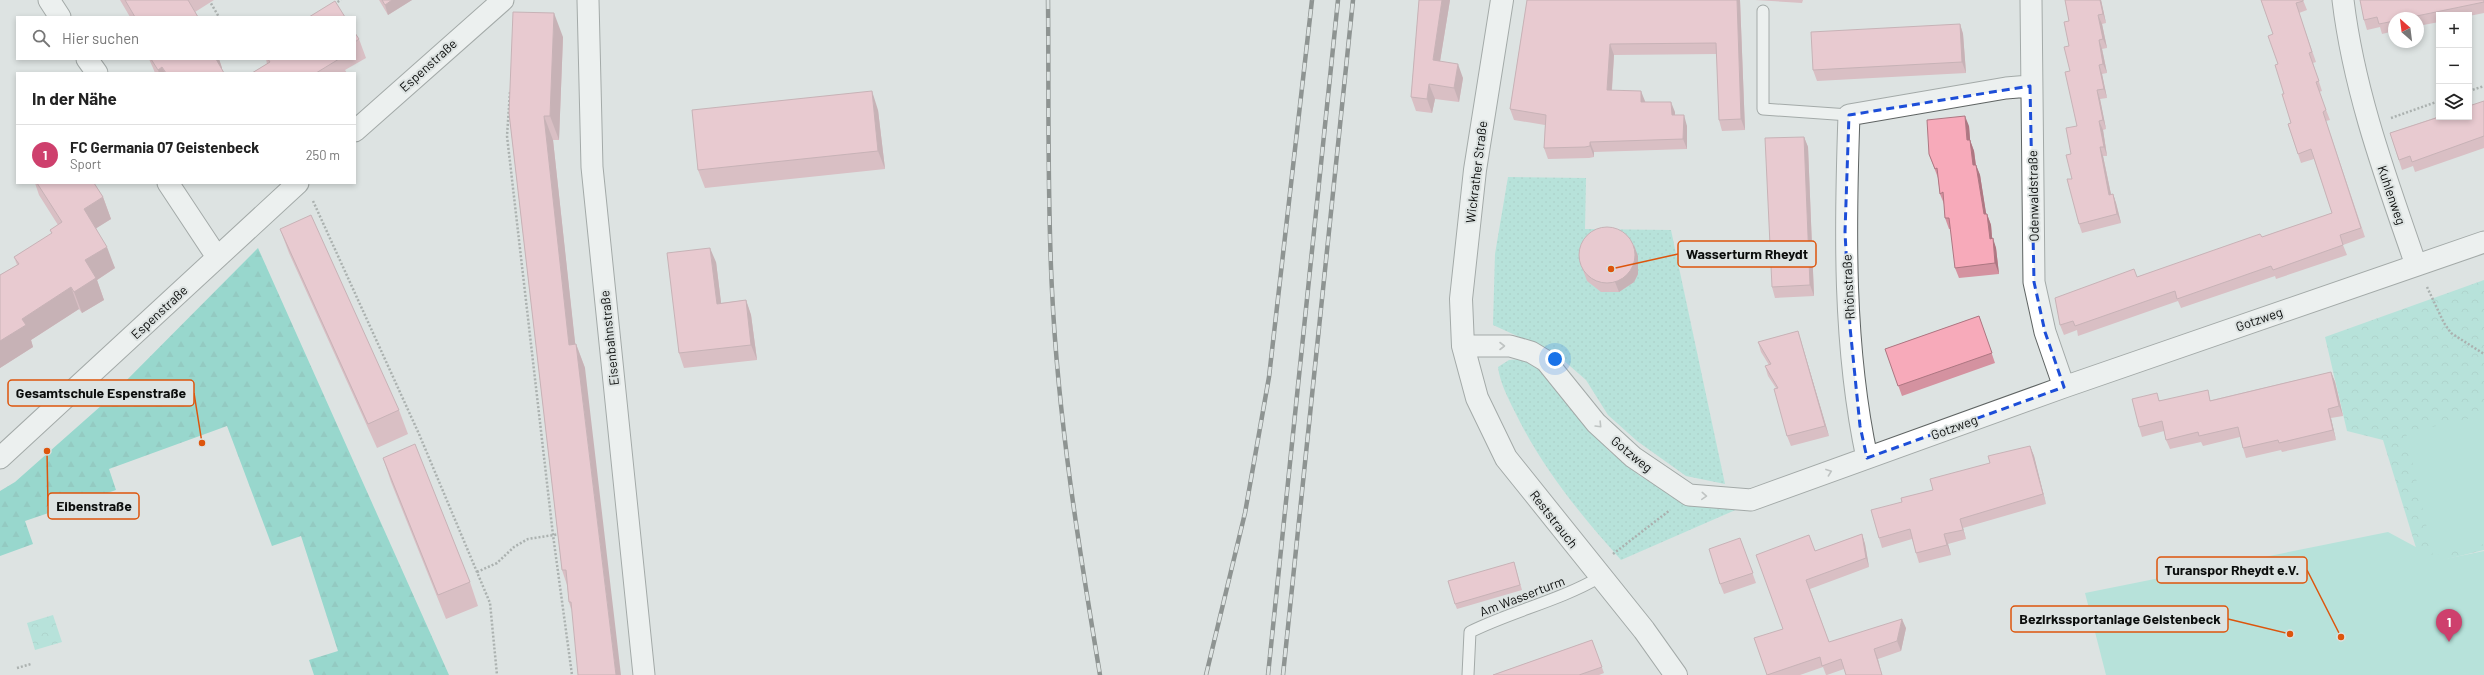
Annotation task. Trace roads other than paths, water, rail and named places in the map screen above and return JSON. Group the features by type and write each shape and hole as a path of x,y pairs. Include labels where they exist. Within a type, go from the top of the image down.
{"main road":[{"name":"Wickrather Straße","path":"1463,346 1461,299 1475,170 1502,0"},
{"name":"Reststrauch","path":"1463,346 1477,398 1506,458 1662,653 1676,675"}],"street":[{"path":"49,0 59,16"},
{"name":"Espenstraße","path":"356,130 503,0"},
{"name":"Eisenbahnstraße","path":"588,0 592,167 644,675"},
{"name":"Odenwaldstraße","path":"2030,0 2030,86 2034,282 2045,332 2064,387"},
{"name":"Kuhlenweg","path":"2343,0 2348,42 2368,125 2416,265"},
{"path":"89,60 96,72"},
{"path":"1849,115 2006,88 2030,86"},
{"name":"Rhönstraße","path":"1849,115 1845,232 1850,327 1860,426 1867,458"},
{"path":"169,184 217,258"},
{"name":"Espenstraße","path":"0,458 297,184"},
{"name":"Gotzweg","path":"1463,346 1510,346 1531,352 1546,361 1596,423 1633,457 1689,495 1751,500 2064,387 2484,242"},
{"name":"Espenstraße","path":"0,449 20,441"}],"lane":[{"path":"1763,11 1763,109 1849,115"},
{"name":"Am Wasserturm","path":"1468,675 1470,632 1496,619 1576,591 1597,572"}],"railway":[{"path":"1048,0 1049,217 1055,338 1070,483 1100,675"},
{"path":"1206,675 1245,513 1269,377 1312,0"},
{"path":"1268,675 1338,0"},
{"path":"1283,675 1353,0"}],"place":[{"name":"Wasserturm Rheydt","path":"1611,269"},
{"name":"Gesamtschule Espenstraße","path":"202,443"},
{"name":"Eibenstraße","path":"47,451"},
{"name":"Bezirkssportanlage Geistenbeck","path":"2290,634"},
{"name":"Turanspor Rheydt e.V.","path":"2341,637"},
{"name":"FC Germania 07 Geistenbeck","path":"2449,642"}]}
